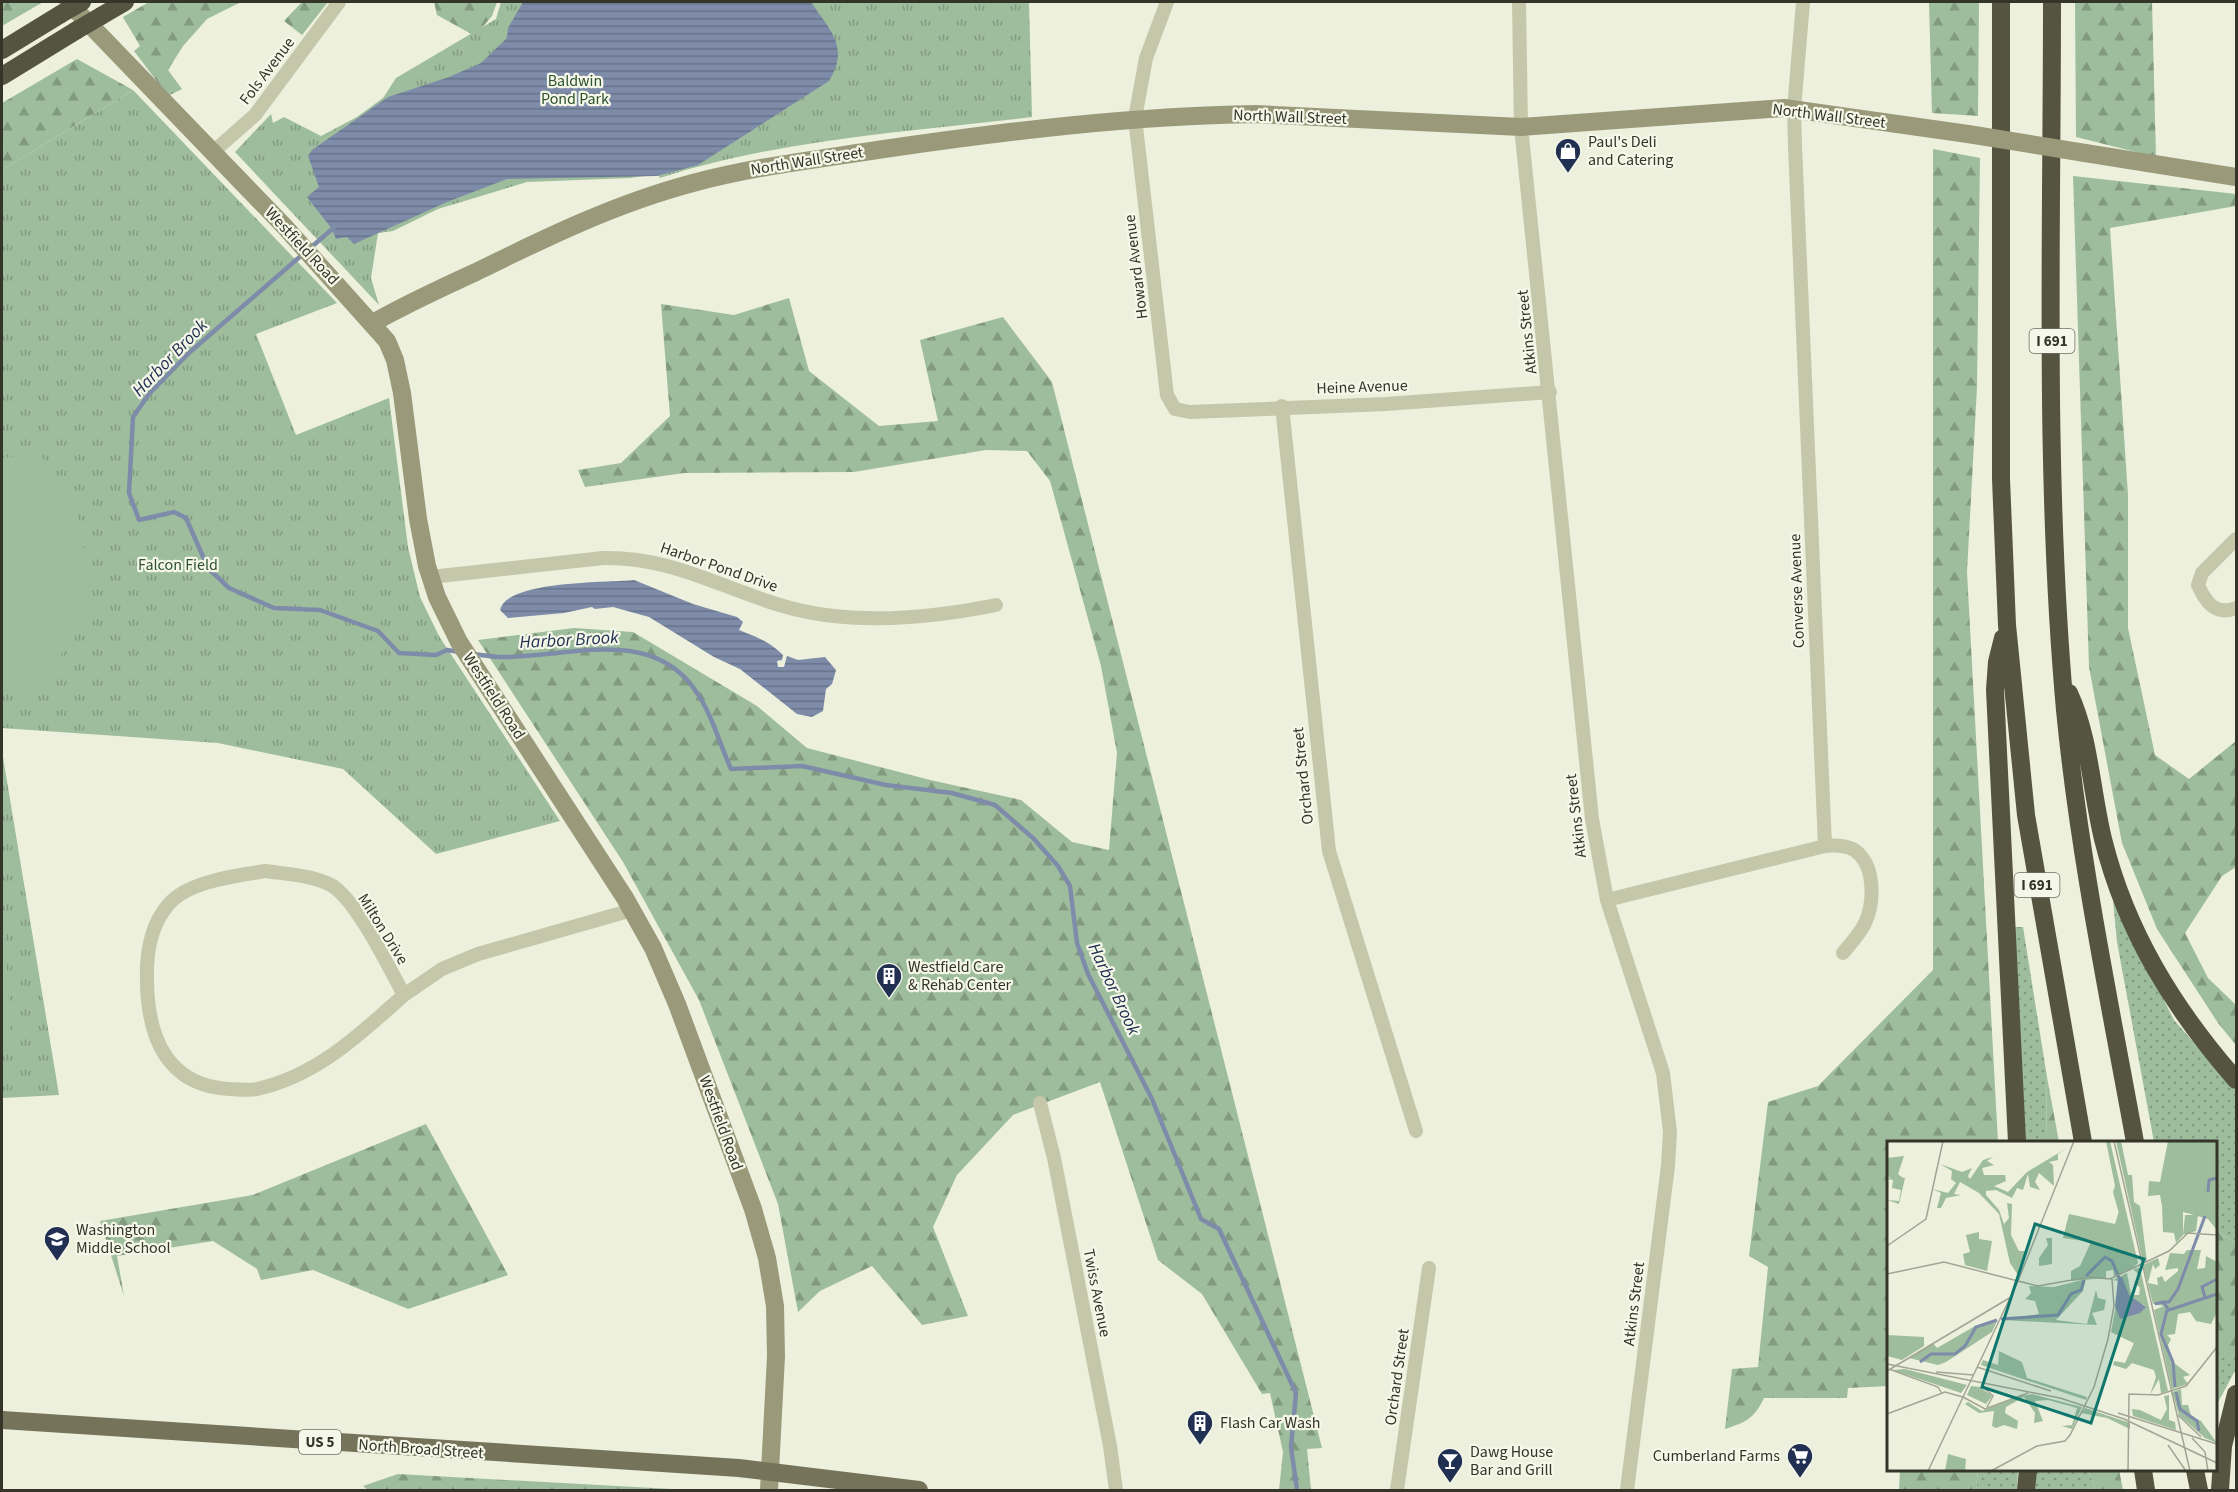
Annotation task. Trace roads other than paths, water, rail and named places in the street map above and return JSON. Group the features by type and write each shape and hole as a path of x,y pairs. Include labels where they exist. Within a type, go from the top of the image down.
{"highway":[{"path":"2,50 64,8 82,2"},
{"path":"2,76 125,2"},
{"name":"I 691","path":"2001,2 2001,479 2007,625 2026,815 2083,1141"},
{"name":"I 691","path":"2052,2 2053,497 2063,680 2082,842 2135,1141"},
{"path":"2007,625 1996,662 1995,690 2017,1141"},
{"path":"2063,680 2082,725 2103,839 2128,915 2176,1004 2236,1080"},
{"path":"2220,1491 2223,1446 2236,1394"},
{"path":"2026,1491 2028,1471"},
{"path":"2143,1471 2146,1491"},
{"path":"2195,1471 2199,1491"}],"main road":[{"name":"North Broad Street","path":"2,1420 769,1471"},
{"name":"US 5","path":"769,1471 919,1491"}],"street":[{"name":"Fols Avenue","path":"213,152 255,115 339,2"},
{"name":"Howard Avenue","path":"1167,2 1146,58 1138,89 1135,118 1167,395 1175,409"},
{"name":"Atkins Street","path":"1518,2 1521,127 1592,819 1607,900 1663,1073 1670,1132 1627,1491"},
{"name":"Converse Avenue","path":"1803,2 1794,109 1825,846"},
{"name":"Westfield Road","path":"64,8 213,152 307,251 387,341 399,374 421,537 431,577 455,635 632,910 666,975 753,1209 768,1258 775,1318 776,1342 769,1491"},
{"name":"North Wall Street","path":"373,323 572,226 692,183 773,165 940,141 1135,118 1256,114 1521,127 1769,108 1794,109 2236,177"},
{"name":"Heine Avenue","path":"1175,409 1190,412 1282,406 1386,404 1550,393"},
{"name":"Orchard Street","path":"1282,406 1329,850 1416,1131"},
{"path":"2236,539 2202,573 2198,585 2204,598 2213,609 2227,612 2236,608"},
{"name":"Harbor Pond Drive","path":"431,577 603,558 631,558 660,562 755,597 822,614 867,618 925,616 996,604"},
{"path":"1607,900 1825,846 1849,848 1860,854 1866,864 1872,889 1865,922 1842,953"},
{"name":"Milton Drive","path":"404,995 353,906 331,885 300,875 265,872 230,877 197,886 169,903 153,930 146,962 147,1009 156,1043 177,1072 209,1088 255,1089 302,1073 342,1050 404,995 442,969 478,954 632,910"},
{"name":"Twiss Avenue","path":"1040,1103 1054,1158 1110,1446 1116,1491"},
{"name":"Orchard Street","path":"1397,1491 1429,1268"}],"water":[{"name":"Baldwin Pond Park","path":"523,2 811,2 835,39 838,58 829,81 698,165 657,176 507,179 447,202 354,244 347,237 336,239 332,229 307,197 319,187 308,156 312,150 388,97 449,77 481,63 507,38 508,28"},
{"path":"634,580 693,604 737,617 743,622 739,630 757,637 783,655 782,660 777,661 778,667 784,667 787,656 798,660 825,657 836,670 832,684 826,689 823,711 812,717 797,714 740,669 714,657 649,617 613,607 595,609 592,607 564,613 508,618 500,610 507,600 520,593 538,588"}],"waterway":[{"name":"Harbor Brook","path":"309,249 337,225"},
{"name":"Harbor Brook","path":"303,254 190,352 149,394 133,417 129,493 139,520 174,512 186,518 208,568 229,588 274,608 320,610 378,631 399,653 436,655 447,650 460,652"},
{"name":"Harbor Brook","path":"474,654 502,657 606,650 631,651 655,658 676,670 695,690 711,718 731,769 802,766 886,785 952,793 995,805 1033,838 1058,866 1070,886 1077,943 1088,974 1152,1099 1201,1219 1219,1229 1296,1393 1291,1447 1297,1490"}],"place":[{"name":"Paul's Deli and Catering","path":"1568,174"},
{"name":"Westfield Care & Rehab Center","path":"889,999"},
{"name":"Washington Middle School","path":"57,1262"},
{"name":"Flash Car Wash","path":"1200,1446"},
{"name":"Cumberland Farms","path":"1800,1479"},
{"name":"Dawg House Bar and Grill","path":"1450,1484"}],"park label":[{"name":"Falcon Field","path":"178,565"}]}
